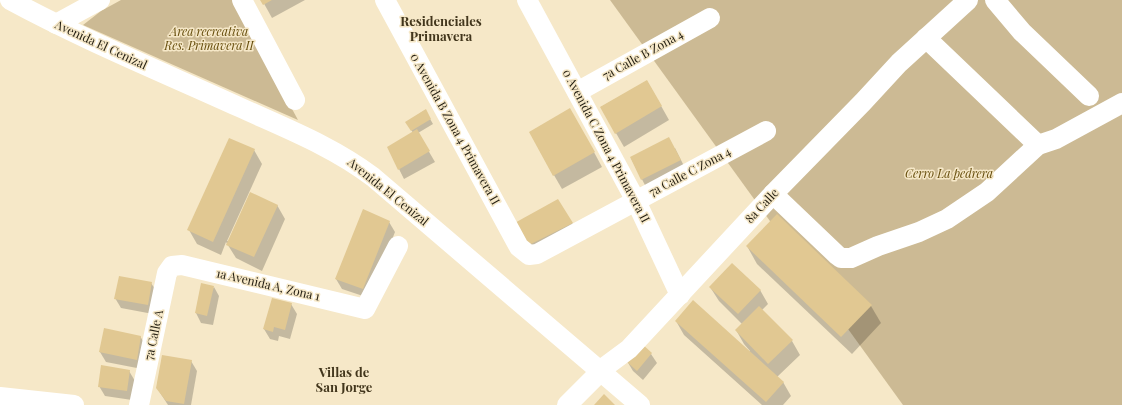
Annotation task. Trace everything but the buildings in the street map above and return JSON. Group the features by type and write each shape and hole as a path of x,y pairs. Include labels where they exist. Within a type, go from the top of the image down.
{"street":[{"name":"Avenida El Cenizal","path":"10,0 56,24 312,140 355,163 640,405"},
{"path":"56,24 100,0"},
{"path":"242,0 295,100"},
{"name":"0 Avenida B Zona 4 Primavera II","path":"384,0 519,247 529,255"},
{"name":"0 Avenida C Zona 4 Primavera II","path":"527,0 636,201 680,295"},
{"path":"995,0 1022,32 1089,96"},
{"name":"8a Calle","path":"567,405 600,371 629,349 773,194 899,63 963,4"},
{"name":"7a Calle B Zona 4","path":"577,92 710,18"},
{"path":"926,38 1038,145"},
{"path":"773,194 841,258 851,258 878,246 919,232 960,211 995,185 1038,145 1056,139 1122,103"},
{"name":"7a Calle C Zona 4","path":"529,255 537,254 766,131"},
{"name":"1a Avenida A, Zona 1","path":"172,266 182,265 365,309 398,246"},
{"name":"7a Calle A","path":"139,405 167,273 172,266"},
{"path":"0,397 74,405"}],"green space":[{"name":"Area recreativa Res. Primavera II","path":"121,0 233,0 298,120 83,25 101,11"},
{"name":"Cerro La pedrera","path":"610,0 1122,0 1122,405 903,405"}],"district":[{"name":"Residenciales Primavera","path":"441,28"},
{"name":"Villas de San Jorge","path":"344,380"}]}
